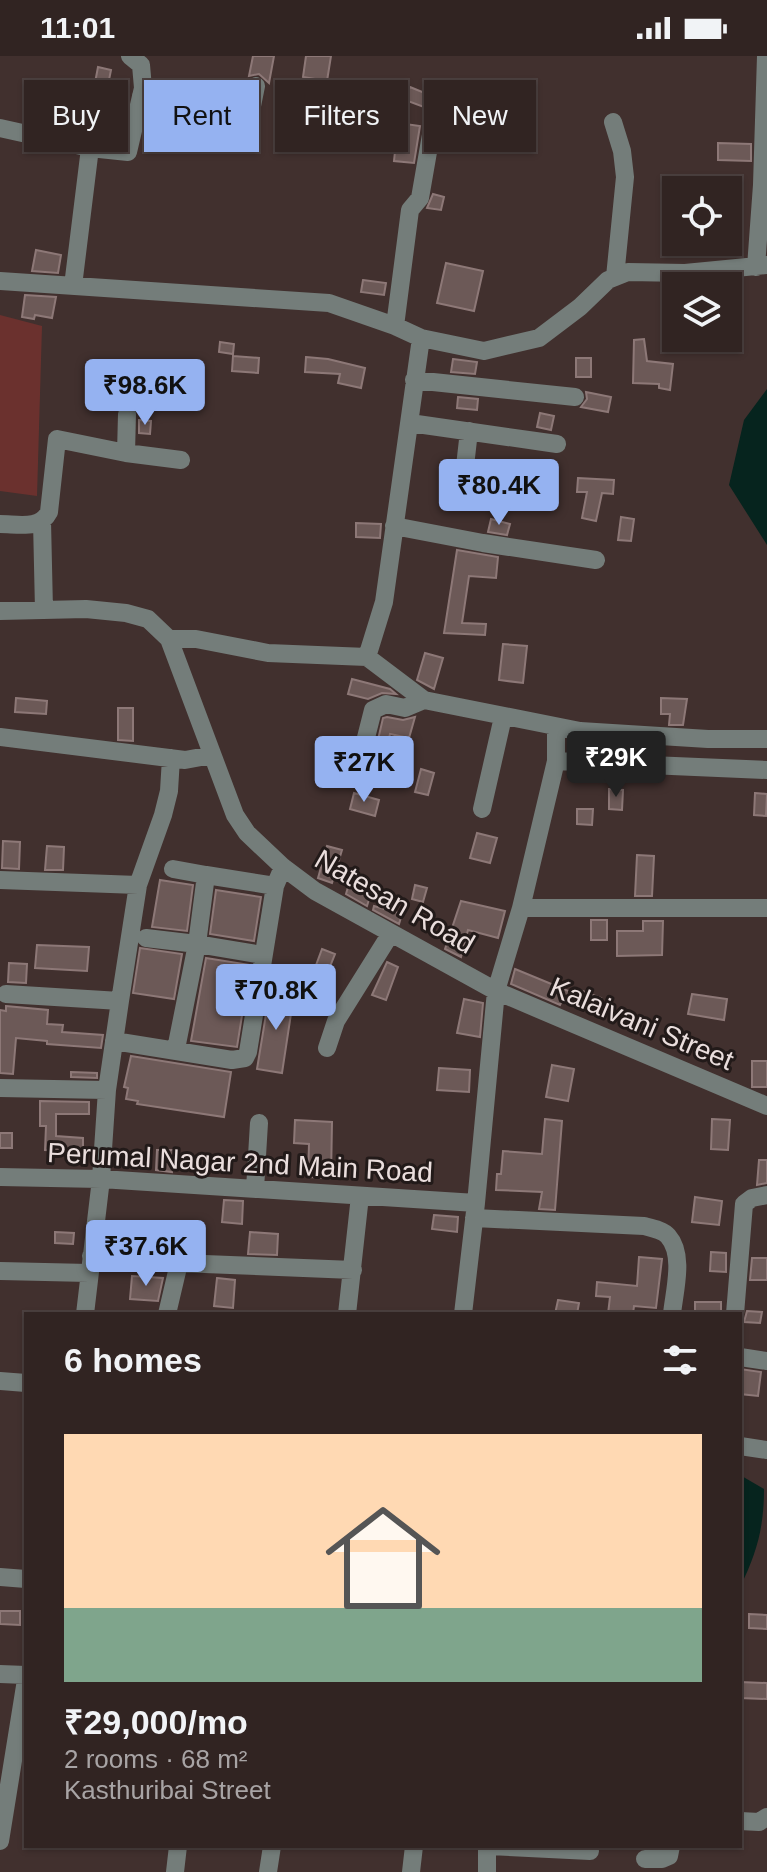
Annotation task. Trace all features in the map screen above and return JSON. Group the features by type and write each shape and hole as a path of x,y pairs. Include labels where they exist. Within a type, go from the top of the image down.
{"street":[{"path":"128,152 143,88 141,65 130,56"},
{"path":"0,281 329,303 421,338 484,351 539,338 580,307 608,280 628,272 685,273 762,266 766,56"},
{"path":"613,122 622,151 625,177 615,277"},
{"path":"0,128 24,133"},
{"path":"73,286 90,152"},
{"path":"395,326 410,210 420,198 428,152"},
{"path":"367,657 384,602 421,338"},
{"path":"414,380 575,397"},
{"path":"126,453 127,414"},
{"path":"410,423 557,444"},
{"path":"464,475 469,431"},
{"path":"0,524 36,524 49,512 57,439 181,460"},
{"path":"42,521 44,610"},
{"path":"394,526 596,560"},
{"path":"0,611 86,609 126,613 148,619 169,639 196,639 268,653 367,657 424,700 556,727 708,739 767,739"},
{"name":"Natesan Road","path":"169,639 235,815 247,833 283,867 315,891 496,991"},
{"path":"357,773 373,710 386,704 405,708 424,700"},
{"path":"482,809 503,717"},
{"path":"463,1312 496,991 521,908 556,761 556,727"},
{"path":"0,737 185,760 212,755"},
{"path":"85,1312 101,1179 107,1090 120,1001 138,885 163,815 169,791 171,758"},
{"path":"556,761 767,770"},
{"path":"114,1041 232,1060 245,1058 275,886 283,867"},
{"path":"173,869 275,886"},
{"path":"176,1049 197,944 206,875"},
{"path":"0,880 138,885"},
{"path":"521,908 767,908"},
{"path":"327,1048 336,1021 391,933"},
{"path":"146,938 262,955"},
{"name":"Kalaivani Street","path":"496,991 767,1106"},
{"path":"6,994 120,1001"},
{"path":"0,1088 107,1090"},
{"path":"255,1189 259,1123"},
{"name":"Perumal Nagar 2nd Main Road","path":"0,1177 101,1179 360,1196 475,1211 644,1226 669,1237 677,1254 672,1312"},
{"path":"735,1312 744,1204 752,1198 767,1195"},
{"path":"347,1312 360,1196"},
{"path":"167,1312 179,1263"},
{"path":"0,1271 90,1264 179,1263 353,1270"},
{"path":"742,1357 767,1361"},
{"path":"0,1381 24,1383"},
{"path":"742,1446 767,1450"},
{"path":"0,1577 24,1579"},
{"path":"0,1674 24,1678"},
{"path":"0,1841 24,1689"},
{"path":"3,1810 24,1806"},
{"path":"742,1821 759,1822 767,1817"},
{"path":"175,1872 178,1848"},
{"path":"268,1872 272,1848"},
{"path":"411,1872 414,1848"},
{"path":"487,1872 488,1848"},
{"path":"529,1848 590,1851"},
{"path":"645,1859 669,1856 671,1848"}],"shaded area":[{"path":"0,315 42,326 37,496 0,491"}],"water":[{"path":"767,389 767,545 729,485 744,420"},
{"path":"742,1476 764,1489 763,1516 751,1563 742,1583"}],"building":[{"path":"253,56 274,56 269,83 259,74 249,76"},
{"path":"306,56 331,56 327,80 303,77"},
{"path":"98,67 111,70 109,80 96,80"},
{"path":"410,87 424,93 424,107 408,101"},
{"path":"408,124 420,126 414,163 394,161 395,152 408,152"},
{"path":"718,143 751,144 751,161 718,160"},
{"path":"433,194 444,197 441,210 427,208"},
{"path":"36,250 61,255 58,273 32,271"},
{"path":"446,263 483,271 474,311 437,303"},
{"path":"363,280 386,283 384,295 361,292"},
{"path":"25,295 56,297 52,318 35,315 34,319 22,317"},
{"path":"644,339 647,361 673,364 670,390 659,388 659,384 633,383 634,340"},
{"path":"220,342 234,344 233,354 219,352"},
{"path":"233,356 259,358 258,373 232,371"},
{"path":"306,357 365,368 361,388 338,383 340,374 305,372"},
{"path":"576,358 591,358 591,377 576,377"},
{"path":"453,359 477,362 475,374 451,372"},
{"path":"586,392 611,397 608,412 581,407 587,399"},
{"path":"458,397 478,399 477,410 457,408"},
{"path":"540,413 554,416 551,430 537,427"},
{"path":"139,420 151,421 150,434 139,433"},
{"path":"578,478 614,480 613,494 602,493 596,521 582,518 587,492 577,492"},
{"path":"621,517 634,519 631,541 618,540"},
{"path":"491,519 510,524 507,535 488,532"},
{"path":"356,523 381,524 380,538 356,537"},
{"path":"457,550 498,557 496,578 469,576 462,623 486,624 485,635 444,633"},
{"path":"503,644 527,646 523,683 499,680"},
{"path":"425,653 443,658 434,689 417,680"},
{"path":"352,679 390,689 396,694 382,693 368,699 348,694"},
{"path":"16,698 47,701 46,714 15,712"},
{"path":"661,698 687,699 683,725 669,725 670,714 661,714"},
{"path":"118,708 133,708 133,741 118,740"},
{"path":"415,717 409,738 390,734 387,747 377,744 383,718 403,720"},
{"path":"421,769 434,773 428,795 415,792"},
{"path":"581,774 601,775 601,782 580,781"},
{"path":"609,789 623,790 622,810 609,809"},
{"path":"354,793 379,800 375,816 350,809"},
{"path":"755,793 767,794 766,816 754,815"},
{"path":"577,809 593,809 592,825 577,824"},
{"path":"477,833 497,838 490,863 470,858"},
{"path":"3,841 20,842 19,869 2,868"},
{"path":"47,846 64,847 63,870 45,870"},
{"path":"327,846 342,850 332,883 318,878"},
{"path":"637,855 654,856 652,896 635,896"},
{"path":"160,880 193,885 187,931 152,927"},
{"path":"415,885 427,888 423,902 412,899"},
{"path":"348,887 371,893 367,906 346,894"},
{"path":"216,890 261,897 254,941 210,934"},
{"path":"461,901 505,911 498,938 468,930 461,957 445,949"},
{"path":"374,906 402,914 399,924 373,910"},
{"path":"591,920 607,920 607,940 591,940"},
{"path":"643,921 663,921 662,955 617,956 617,931 643,931"},
{"path":"37,945 89,947 87,971 35,968"},
{"path":"140,948 182,954 174,999 133,993"},
{"path":"322,949 335,954 317,999 305,995"},
{"path":"206,958 250,965 237,1047 191,1041"},
{"path":"387,962 398,967 386,1000 372,995"},
{"path":"9,963 27,964 26,983 8,982"},
{"path":"515,969 578,995 580,990 601,998 594,1014 562,1001 560,1005 511,984"},
{"path":"270,990 294,994 282,1073 257,1069"},
{"path":"692,994 727,999 724,1020 688,1014"},
{"path":"464,999 483,1003 480,1037 457,1033"},
{"path":"6,1006 48,1010 47,1024 63,1025 62,1032 103,1035 101,1048 16,1038 13,1074 0,1073 0,1010 6,1011"},
{"path":"131,1056 231,1072 224,1117 137,1104 138,1101 126,1099 128,1088 124,1087"},
{"path":"752,1061 767,1061 767,1087 752,1087"},
{"path":"552,1065 574,1069 568,1101 546,1097"},
{"path":"439,1068 470,1070 469,1092 437,1090"},
{"path":"71,1072 97,1073 97,1078 71,1077"},
{"path":"40,1101 89,1102 89,1114 56,1114 56,1136 83,1138 83,1152 45,1150 46,1126 40,1126"},
{"path":"545,1119 562,1121 555,1210 539,1209 542,1192 496,1190 503,1151 542,1154"},
{"path":"712,1119 730,1120 728,1150 711,1149"},
{"path":"295,1120 332,1122 331,1178 308,1177 309,1144 294,1143"},
{"path":"0,1133 12,1133 12,1148 0,1148"},
{"path":"157,1150 173,1150 172,1172 156,1170"},
{"path":"759,1160 767,1160 767,1183 757,1185"},
{"path":"695,1197 722,1201 719,1225 692,1222"},
{"path":"224,1200 243,1201 242,1224 222,1222"},
{"path":"434,1215 458,1217 457,1232 432,1229"},
{"path":"55,1232 74,1233 73,1244 55,1243"},
{"path":"250,1232 278,1234 277,1255 248,1254"},
{"path":"711,1252 726,1253 726,1272 710,1271"},
{"path":"639,1257 662,1259 656,1308 634,1306 633,1312 608,1312 610,1297 596,1296 597,1282 637,1286"},
{"path":"752,1258 767,1258 767,1280 750,1280"},
{"path":"132,1276 163,1278 158,1301 130,1299"},
{"path":"217,1278 235,1280 233,1308 214,1306"},
{"path":"558,1300 579,1303 577,1312 555,1312"},
{"path":"695,1302 721,1302 721,1312 695,1312"},
{"path":"747,1311 762,1312 760,1323 744,1322"},
{"path":"742,1369 761,1372 758,1396 742,1394"},
{"path":"0,1611 20,1611 20,1625 0,1624"},
{"path":"749,1614 767,1615 767,1629 749,1628"},
{"path":"742,1682 767,1683 767,1699 742,1698"}]}
